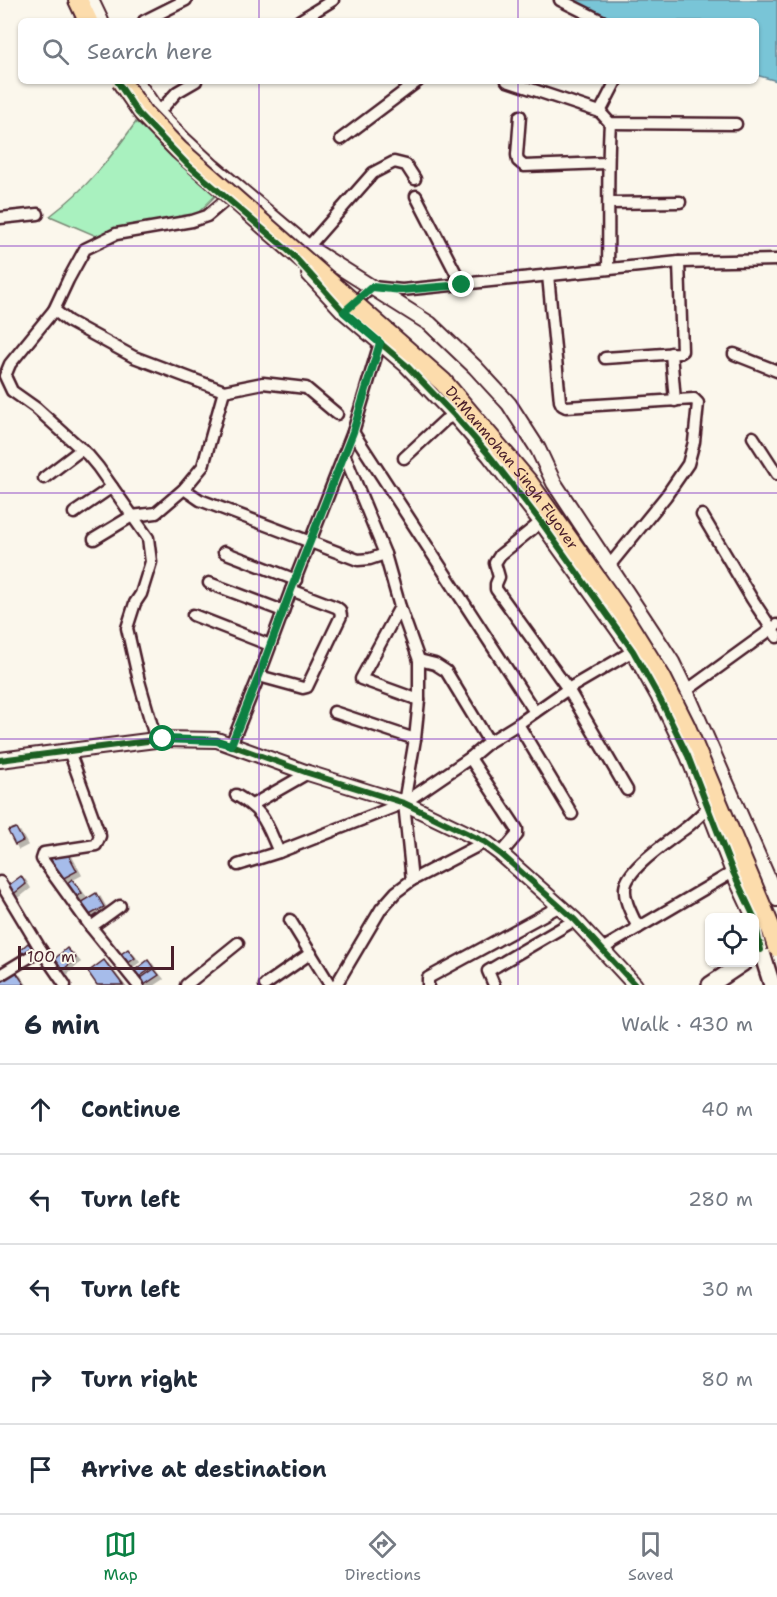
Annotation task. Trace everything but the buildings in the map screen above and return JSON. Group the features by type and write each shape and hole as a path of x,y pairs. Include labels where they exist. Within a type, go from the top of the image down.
{"highway":[{"path":"75,0 86,18"},
{"path":"85,0 94,18"},
{"name":"Dr.Manmohan Singh Flyover","path":"121,84 143,113 179,150 443,382 528,482 621,614 661,677 686,727 772,931 764,951"},
{"name":"Dr.Manmohan Singh Flyover","path":"132,84 163,125 211,172 393,323 458,381 583,540 656,650 694,722 777,924"}],"main road":[{"path":"772,985 764,951 777,941"},
{"path":"710,985 737,967"}],"street":[{"path":"75,0 82,18"},
{"path":"91,0 100,18"},
{"path":"150,18 186,0"},
{"path":"303,18 333,0"},
{"path":"560,0 596,18"},
{"path":"121,84 138,113 188,164 292,254 344,312 406,365 454,415 489,455 541,522 633,651 661,701 688,756 733,872 754,917 764,951"},
{"path":"138,84 159,113 213,167 308,247 430,324 509,404 538,449 554,483 672,662 777,899"},
{"path":"159,113 177,92 191,84"},
{"path":"341,139 414,84"},
{"path":"516,84 600,112 610,123 607,163 608,268"},
{"path":"600,112 614,84"},
{"path":"520,117 517,155 518,161 524,166 607,163"},
{"path":"610,123 736,124"},
{"path":"308,247 373,173 394,162 406,165 415,179"},
{"path":"416,196 462,285"},
{"path":"156,740 139,681 127,627 151,562 147,538 98,467 82,449 36,408 12,391 5,376 10,364 54,310 85,249 116,234 200,219 227,199"},
{"path":"609,203 680,202"},
{"path":"0,218 38,214"},
{"path":"344,312 372,287 402,290 462,285 679,261 777,260"},
{"path":"605,358 682,351 679,261"},
{"path":"548,275 562,405 566,407 694,399 698,404 694,442 687,464 666,496 609,566"},
{"path":"54,310 68,321 134,357 224,391 263,382 306,388 338,414"},
{"path":"231,745 345,454 380,343"},
{"path":"671,353 675,401"},
{"path":"734,354 777,371"},
{"path":"94,539 132,516 156,513 184,489 203,466 224,391"},
{"path":"404,458 445,420 454,415"},
{"path":"353,432 535,712"},
{"path":"753,437 777,474"},
{"path":"44,477 82,449"},
{"path":"345,454 385,554 400,607 419,660 419,700 415,739 404,802 412,880"},
{"path":"74,513 112,487"},
{"path":"184,489 200,500 358,560 385,554"},
{"path":"661,701 686,691 775,630 752,599 702,515"},
{"path":"541,522 500,555 495,563 499,577 496,589 568,688 627,790"},
{"path":"224,552 340,610 341,616 307,687 303,688 259,676"},
{"path":"209,584 283,611"},
{"path":"400,607 362,679 419,700"},
{"path":"193,615 270,645"},
{"path":"238,865 279,852 404,802 568,688 633,651"},
{"path":"419,660 435,664 446,671 489,742"},
{"path":"334,712 415,739"},
{"path":"518,724 572,814"},
{"path":"0,760 156,740 216,741 308,773 404,802 485,842 501,854 575,920 630,984"},
{"path":"69,751 100,836 96,844 44,853 42,859 91,927 138,985"},
{"path":"470,758 516,828 517,835 501,854"},
{"path":"252,805 308,773"},
{"path":"236,795 252,805 265,820 279,852"},
{"path":"638,928 625,890 630,875 663,844 685,829 708,808"},
{"path":"336,985 381,909 396,892 412,880 485,842"},
{"path":"602,949 733,872"},
{"path":"0,882 40,950 65,985"},
{"path":"91,927 120,906"},
{"path":"428,985 428,978 560,906"},
{"path":"290,920 330,985"},
{"path":"494,985 488,971 575,920"},
{"path":"186,985 238,944"},
{"path":"0,975 40,950"},
{"path":"265,985 310,953"}],"green space":[{"path":"136,122 217,194 194,217 124,227 101,238 50,216 97,172"}],"water":[{"path":"564,0 777,0 777,81 759,76 759,18 593,18"}],"cycle path":[{"path":"119,84 138,113 187,164 292,254 344,312 406,365 489,455 541,522 633,651 661,701 688,756 733,872 754,917 761,950"},
{"path":"0,760 163,739 217,740 308,773 404,803 485,842 501,854 575,920 635,985"}],"route":[{"path":"163,739 216,741 231,745 353,432 380,343 344,312 372,287 402,290 462,285"}]}
